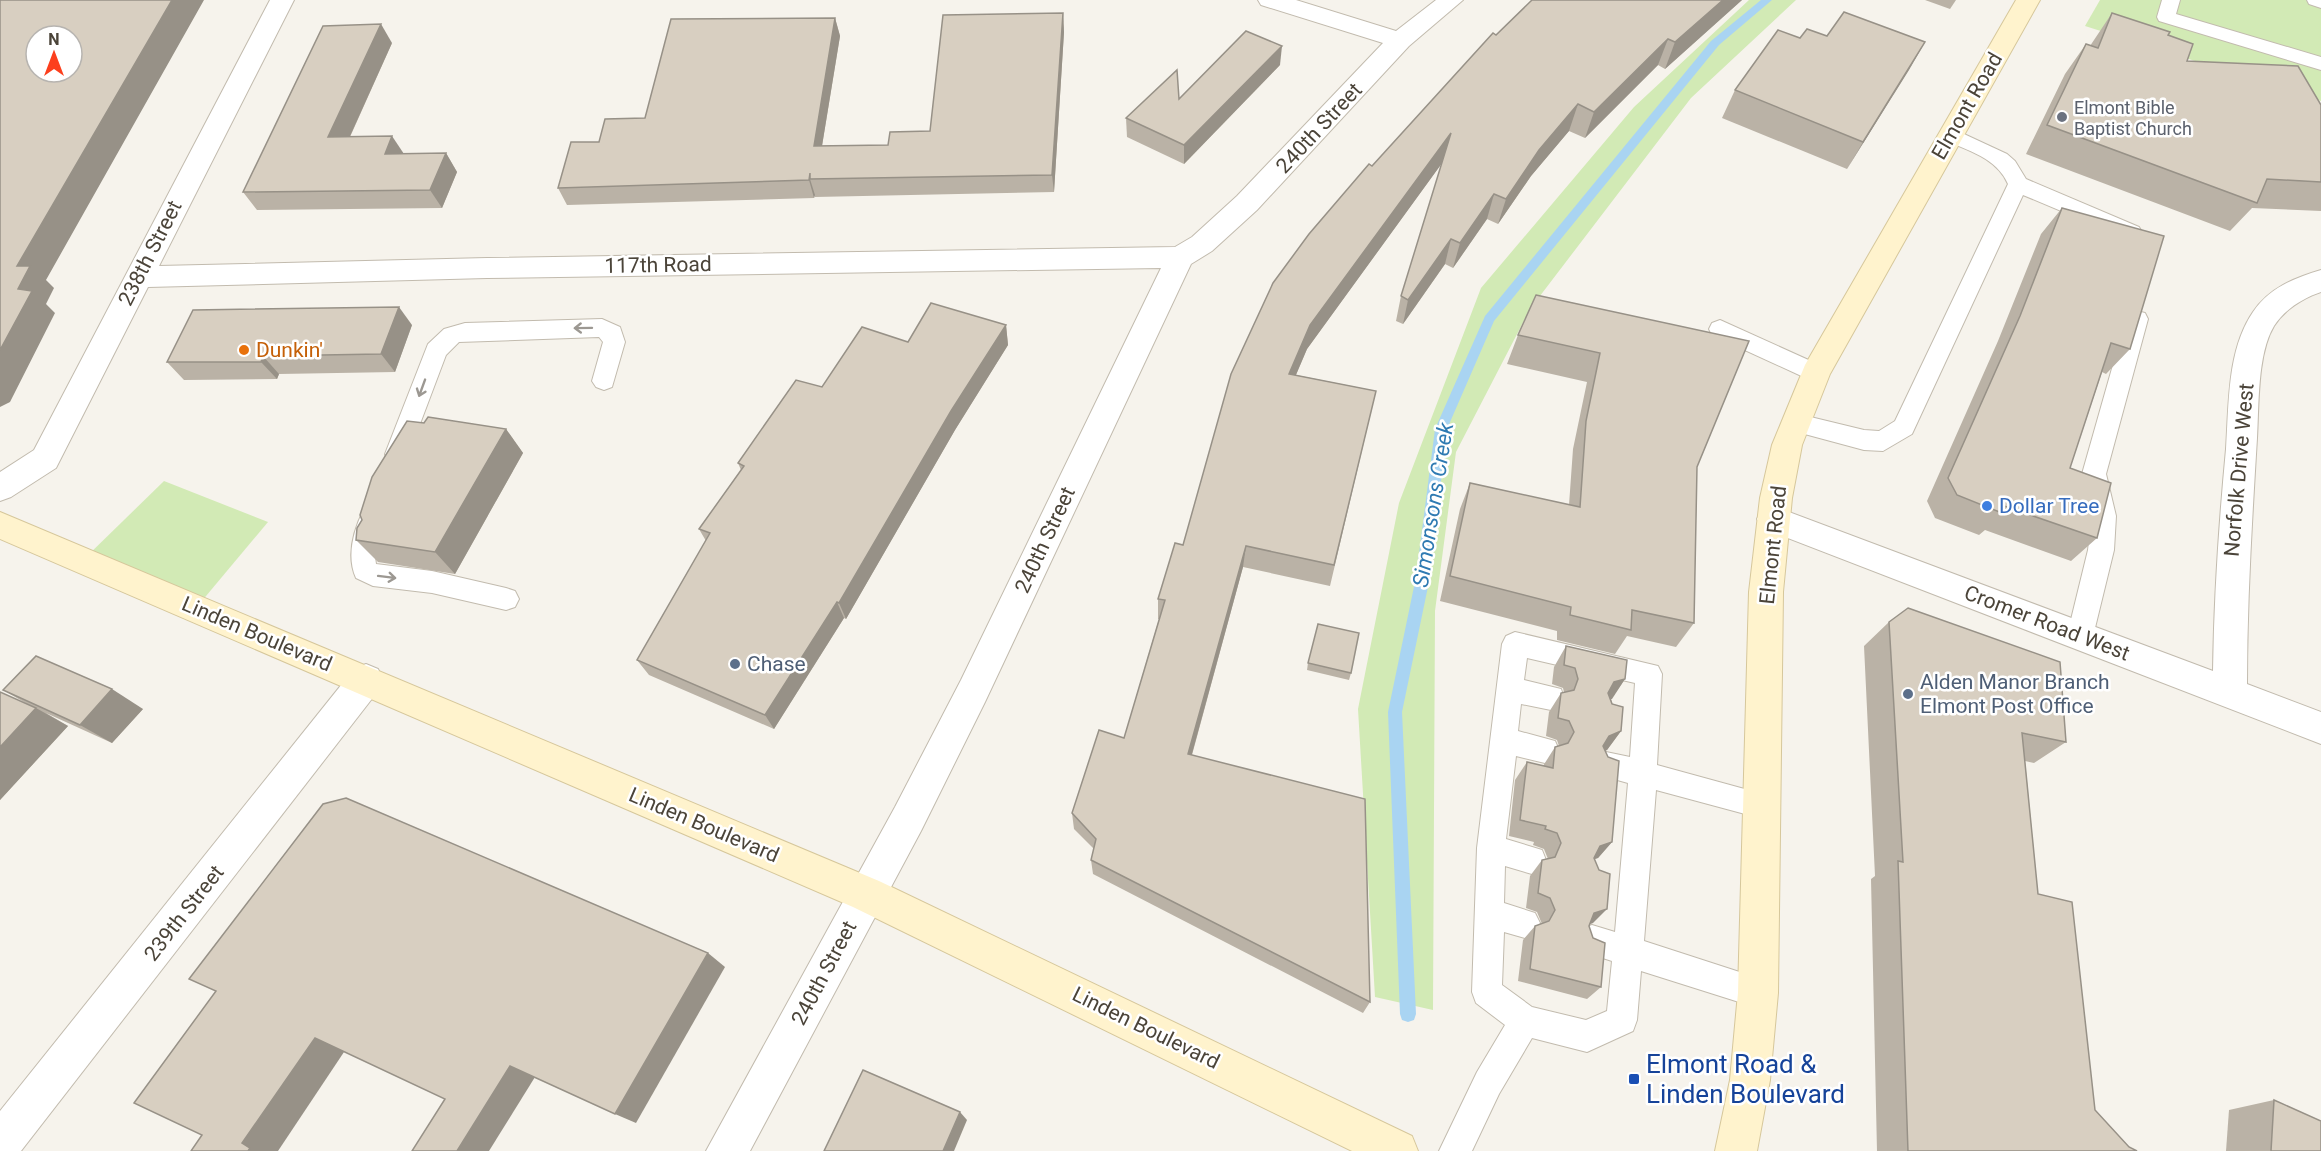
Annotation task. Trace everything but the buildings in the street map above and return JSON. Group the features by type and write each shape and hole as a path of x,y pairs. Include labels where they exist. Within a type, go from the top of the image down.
{"main road":[{"name":"Elmont Road","path":"1737,1151 1749,1080 1758,993 1766,592 1773,519 1785,453 1794,422 1816,373 2028,0"},
{"name":"Linden Boulevard","path":"0,525 866,894 1143,1026 1396,1151"}],"street":[{"name":"238th Street","path":"0,488 45,459 136,277 282,0"},
{"path":"1270,0 1400,40"},
{"name":"240th Street","path":"728,1151 974,691 1180,257 1221,228 1270,181 1400,40 1451,0"},
{"name":"117th Road","path":"136,277 487,268 1180,257"},
{"name":"Norfolk Drive West","path":"2230,693 2232,564 2247,371 2262,322 2286,296 2307,284 2321,281"},
{"name":"Cromer Road West","path":"1773,519 2321,728"},
{"name":"239th Street","path":"0,1144 366,681"}],"lane":[{"path":"2171,0 2166,17 2321,64"},
{"path":"2316,0 2321,2"},
{"path":"1794,422 1864,440 1883,441 1904,427 2018,184 2015,172 1991,153 1951,135"},
{"path":"2018,184 2140,236"},
{"path":"2080,636 2101,550 2104,516 2094,474 2144,294"},
{"path":"506,599 432,582 373,575 365,570 362,557 370,524 436,350 452,335 465,332 602,328 612,333 614,342 604,381"},
{"path":"1720,329 1816,373"},
{"path":"1515,644 1648,674 1633,718 1643,773 1620,880 1629,954 1622,1020 1587,1036 1525,1021 1487,992 1491,848 1509,689 1515,644"},
{"path":"1509,689 1551,698"},
{"path":"1503,740 1545,750"},
{"path":"1606,765 1760,804"},
{"path":"1491,848 1532,860"},
{"path":"1489,914 1525,923"},
{"path":"1592,940 1629,954 1758,993"},
{"path":"1455,1151 1488,1083 1525,1021"}],"green space":[{"path":"1749,0 1796,0 1691,98 1530,309 1456,452 1435,611 1433,1010 1375,997 1358,709 1399,503 1481,288 1634,107"},
{"path":"2100,0 2321,0 2321,101 2085,26"},
{"path":"164,481 268,522 196,608 83,560"}],"waterway":[{"name":"Simonsons Creek","path":"1408,1014 1395,712 1423,577 1441,429 1489,319 1715,43 1767,0"}],"place":[{"name":"Elmont Bible Baptist Church","path":"2062,117"},
{"name":"Dunkin'","path":"244,350"},
{"name":"Dollar Tree","path":"1987,506"},
{"name":"Chase","path":"735,664"},
{"name":"Alden Manor Branch Elmont Post Office","path":"1908,694"},
{"name":"Elmont Road & Linden Boulevard","path":"1634,1079"}]}
